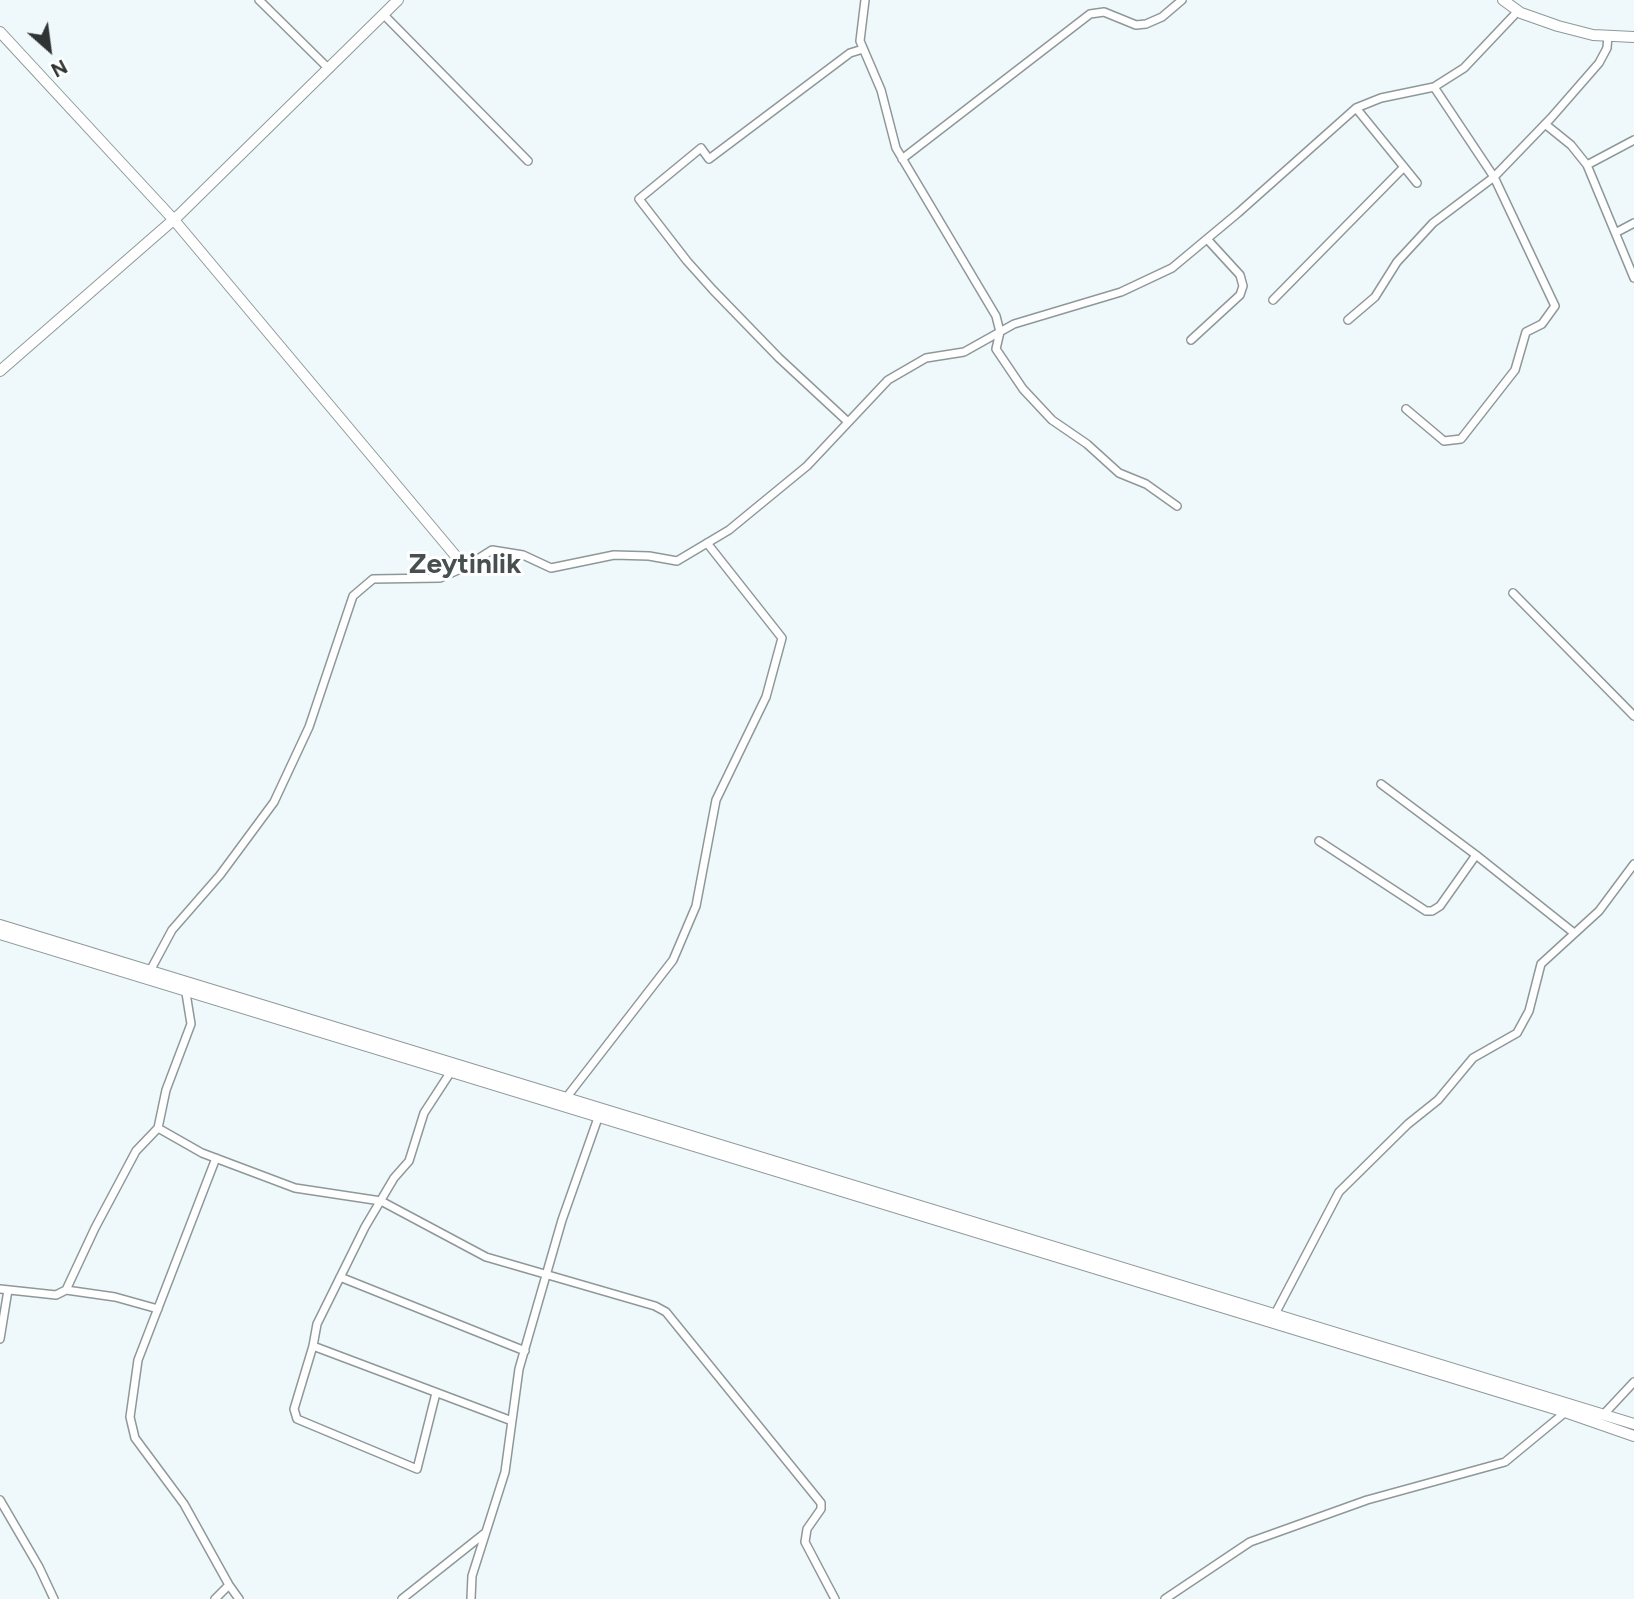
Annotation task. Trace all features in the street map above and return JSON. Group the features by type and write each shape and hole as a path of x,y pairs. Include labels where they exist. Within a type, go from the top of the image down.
{"street":[{"path":"259,0 329,69"},
{"path":"0,371 174,220 398,0"},
{"path":"864,0 860,41 881,90 896,148 996,316 1000,332 996,349 1023,389 1052,420 1087,444 1119,473 1146,484 1177,506"},
{"path":"902,159 1090,14 1104,12 1136,25 1146,24 1162,17 1182,0"},
{"path":"1503,0 1518,11 1558,26 1593,35 1634,37"},
{"path":"150,971 172,930 220,875 274,802 309,727 354,596 373,579 440,578 465,567 492,550 523,555 551,568 614,555 649,556 677,561 729,530 807,466 888,380 926,358 964,352 1014,324 1121,292 1172,268 1356,108 1381,98 1434,87 1464,68 1518,11"},
{"path":"384,15 528,161"},
{"path":"0,32 174,220 465,567"},
{"path":"1348,320 1375,297 1397,262 1433,223 1494,177 1545,124 1599,64 1607,48 1608,36"},
{"path":"848,422 779,359 713,290 639,199 701,148 709,159 849,53 863,49"},
{"path":"1406,409 1444,441 1461,439 1515,370 1527,332 1542,324 1555,306 1494,177 1434,87"},
{"path":"1356,108 1417,183"},
{"path":"1545,124 1572,145 1587,165 1634,278"},
{"path":"1587,165 1634,140"},
{"path":"1273,300 1404,167"},
{"path":"1616,232 1634,223"},
{"path":"1191,340 1240,295 1244,286 1240,275 1207,239"},
{"path":"566,1098 673,960 696,906 716,800 766,697 782,638 707,543"},
{"path":"1513,593 1634,716"},
{"path":"1381,784 1574,933"},
{"path":"1319,841 1426,911 1440,906 1476,855"},
{"path":"1275,1314 1339,1192 1408,1124 1437,1100 1473,1058 1517,1034 1529,1011 1541,964 1599,911 1634,864"},
{"path":"0,925 150,971 185,988 450,1073 599,1113 1275,1314 1569,1408 1634,1436"},
{"path":"0,934 566,1098 599,1113 1569,1408 1604,1414 1634,1424"},
{"path":"66,1290 94,1228 136,1151 159,1128 166,1090 191,1024 185,988"},
{"path":"436,1393 416,1469 298,1419 294,1409 317,1324 365,1227 394,1178 409,1161 424,1113 450,1073"},
{"path":"471,1599 472,1576 505,1472 519,1369 562,1220 599,1113"},
{"path":"159,1128 202,1153 295,1188 381,1201 486,1256 655,1306 678,1325 713,1372 821,1503 818,1515 807,1529 805,1542 835,1599"},
{"path":"216,1158 138,1360 130,1424 135,1438 184,1503 239,1599"},
{"path":"340,1277 525,1351"},
{"path":"0,1339 4,1290 56,1295 66,1290 115,1297 158,1309"},
{"path":"313,1346 512,1421"},
{"path":"1604,1414 1634,1382"},
{"path":"1165,1599 1250,1542 1367,1500 1505,1462 1569,1408"},
{"path":"0,1500 39,1567 54,1599"},
{"path":"402,1599 486,1533"},
{"path":"215,1599 229,1585"}],"district":[{"name":"Zeytinlik","path":"465,565"}]}
